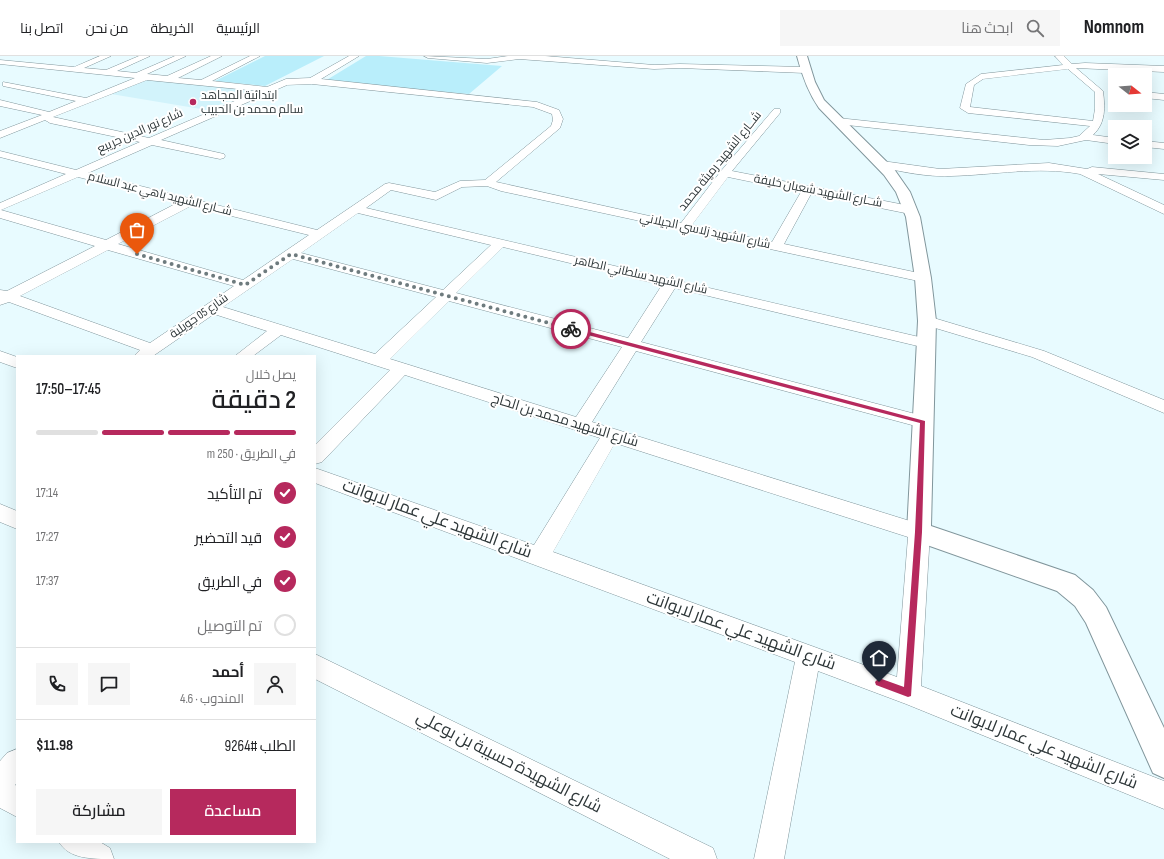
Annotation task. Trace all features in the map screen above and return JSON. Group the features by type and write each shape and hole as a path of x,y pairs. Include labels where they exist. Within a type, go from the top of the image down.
{"street":[{"path":"72,70 107,56"},
{"path":"106,73 146,56"},
{"path":"0,135 5,130 88,101 182,56"},
{"path":"201,83 256,56"},
{"path":"312,82 355,56"},
{"path":"428,56 487,61 516,57 567,58 654,67 803,63 815,96 882,164 896,181 910,210 923,278 927,321 919,532 908,693"},
{"path":"671,56 680,66"},
{"path":"1059,56 1068,66 1103,91 1102,105 1096,124 1086,137"},
{"path":"198,57 216,57 246,61"},
{"path":"167,79 216,57"},
{"path":"36,71 51,58"},
{"path":"0,62 36,71 54,68 106,73 136,79"},
{"path":"1096,124 981,112 965,108 970,84 981,77 1068,66 1104,64 1164,69"},
{"path":"0,68 136,79 146,77 267,90"},
{"path":"3,85 20,79"},
{"name":"شارع نور الدين جريبع","path":"0,207 289,81 519,102 542,106 556,112 559,117 554,128 488,183"},
{"path":"3,85 34,89 88,101"},
{"path":"0,102 34,89"},
{"path":"1152,96 1163,98"},
{"path":"0,102 45,113 50,120 220,156"},
{"name":"شــارع الشهيد رميثة محمد","path":"684,227 725,173 777,111"},
{"path":"838,121 1046,143 1066,144 1086,137 1108,139"},
{"path":"1152,145 1164,146"},
{"name":"شــارع الشهيد باهي عبد السلام","path":"0,154 319,234"},
{"path":"882,164 948,173 1045,166 1164,177"},
{"path":"1072,168 1083,171 1164,210"},
{"name":"شــارع الشهيد شعبان خليفة","path":"725,173 910,210"},
{"name":"شارع 05 جويلية","path":"147,352 389,186 436,196 460,184 488,183"},
{"name":"شارع الشهيد زلاسي الجيلاني","path":"488,183 501,188 923,278"},
{"path":"776,247 808,189"},
{"path":"3,297 189,202"},
{"name":"شارع الشهيد سلطاني الطاهر","path":"356,209 926,343"},
{"path":"0,214 245,285"},
{"path":"377,362 501,242"},
{"path":"291,254 923,422"},
{"path":"582,424 671,283"},
{"path":"3,297 147,352"},
{"name":"شارع الشهيد محمد بن الحاج","path":"212,308 377,362 582,424 919,532"},
{"path":"927,321 1038,354 1164,407"},
{"path":"244,355 278,330"},
{"path":"0,356 16,363"},
{"path":"316,456 401,369"},
{"path":"539,556 611,434"},
{"name":"شارع الشهيد علي عمار لابوانت","path":"316,475 539,556 908,693 1164,795"},
{"path":"0,512 16,520"},
{"path":"919,532 1066,583 1084,598 1096,615 1157,734 1164,762"},
{"path":"768,859 808,656"},
{"name":"شارع الشهيدة حسيبة بن بوعلي","path":"316,666 702,859"},
{"path":"0,781 16,765"},
{"path":"0,791 16,802"},
{"path":"75,843 99,859"}],"shaded area":[{"path":"265,56 324,56 265,86 215,81"},
{"path":"366,56 502,66 469,94 325,81"},
{"name":"ابتدائية المجاهد سالم محمد بن الحبيب","path":"150,79 254,90 207,110 111,94"}],"way so far":[{"path":"137,254 245,285 291,254 571,329"}],"place":[{"name":"ابتدائية المجاهد سالم محمد بن الحبيب","path":"193,102"}],"route":[{"path":"571,329 923,422 919,532 908,693 879,682"}]}
